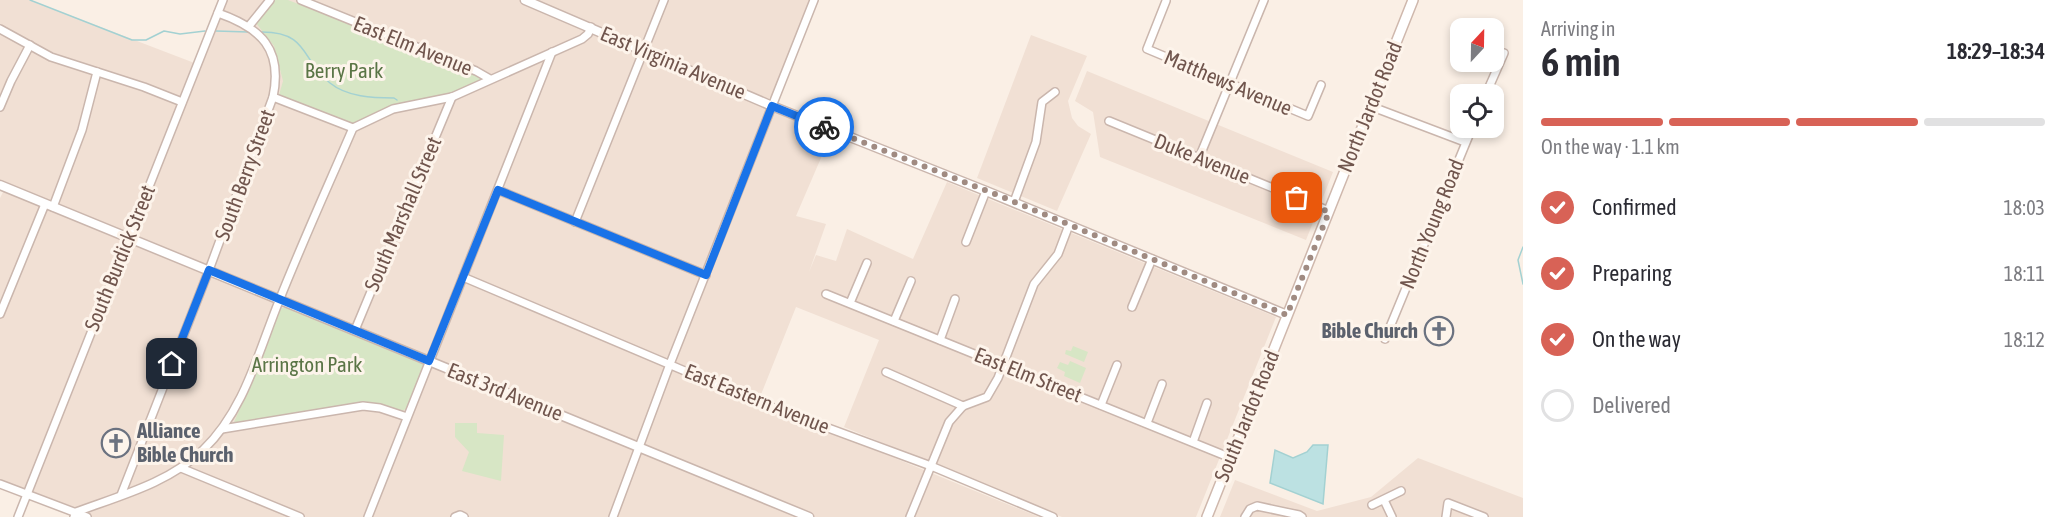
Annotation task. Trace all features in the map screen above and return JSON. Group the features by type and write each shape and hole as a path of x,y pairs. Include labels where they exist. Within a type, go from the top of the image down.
{"main road":[{"name":"North Jardot Road","path":"1287,315 1413,0"},
{"name":"South Jardot Road","path":"1207,517 1287,315"}],"street":[{"name":"South Burdick Street","path":"18,517 223,0"},
{"path":"249,26 270,0"},
{"name":"East Elm Avenue","path":"301,0 476,71 490,79"},
{"name":"East Virginia Avenue","path":"525,0 772,106 1014,202 1287,315"},
{"path":"575,222 664,0"},
{"path":"614,517 670,364 814,0"},
{"path":"1199,158 1264,0"},
{"name":"Matthews Avenue","path":"1166,1 1148,49 1308,116 1321,85"},
{"name":"South Berry Street","path":"121,495 209,270 277,81 271,50 261,36 249,26 218,12"},
{"path":"75,515 181,468 222,429 238,404 279,300 352,128 393,109 452,97 582,39 590,32 591,27"},
{"path":"0,28 51,57 144,87 182,102"},
{"path":"0,107 30,45"},
{"path":"368,517 552,52"},
{"path":"0,314 82,130 97,72"},
{"path":"1014,202 1036,142 1042,102 1055,92"},
{"path":"273,97 352,128"},
{"name":"South Marshall Street","path":"355,330 452,97"},
{"path":"1370,106 1465,142"},
{"name":"Duke Avenue","path":"1109,121 1329,212"},
{"name":"North Young Road","path":"1385,339 1467,138"},
{"name":"East 3rd Avenue","path":"0,186 810,517"},
{"path":"498,190 706,275"},
{"path":"966,242 986,191"},
{"path":"910,517 949,422 963,406 987,397 998,378 1034,284 1058,254 1069,225"},
{"path":"1132,307 1152,259"},
{"path":"850,303 867,263"},
{"name":"East Eastern Avenue","path":"463,276 758,402 931,466 1053,517"},
{"path":"894,321 910,281"},
{"name":"East Elm Street","path":"826,294 1231,458"},
{"path":"940,340 955,299"},
{"path":"1101,405 1117,365"},
{"path":"886,372 963,406"},
{"path":"1147,423 1162,384"},
{"path":"1193,442 1207,403"},
{"path":"222,429 363,406 380,408 407,417"},
{"path":"181,468 300,517"},
{"path":"0,484 75,515 87,517"},
{"path":"1372,506 1401,491"},
{"path":"1384,500 1392,517"},
{"path":"1446,517 1448,503 1484,517"},
{"path":"1245,517 1250,509 1257,506 1302,517"},
{"path":"455,517 460,515 464,517"}],"shaded area":[{"path":"0,0 30,0 197,64 223,0 524,0 833,130 796,216 826,224 809,272 816,255 836,261 847,229 913,259 947,182 1276,317 1196,517 1062,517 844,427 879,340 796,307 758,402 1039,517 74,517 76,513 0,483 0,198 5,188 0,185"},
{"path":"536,0 810,0 774,94 768,99"},
{"path":"1031,35 1087,56 1068,101 1072,118 1078,126 1091,134 1057,211 977,178"},
{"path":"1087,71 1333,172 1306,240 1100,157 1093,112 1075,101"},
{"path":"1418,458 1523,498 1523,517 1220,517 1235,480 1317,511 1371,497"}],"green space":[{"name":"Berry Park","path":"274,0 288,0 476,73 487,80 452,95 391,107 353,125 279,95 283,81 274,46 256,23"},
{"name":"Arrington Park","path":"281,308 424,363 407,408 401,412 380,404 363,403 235,423"},
{"path":"1073,346 1088,352 1084,362 1065,354 1066,350 1071,351"},
{"path":"1070,361 1086,368 1080,383 1064,376 1065,372 1057,368 1060,362 1068,365"},
{"path":"455,423 477,423 477,433 504,435 501,481 462,471 469,452 455,437"}],"water":[{"path":"1313,445 1328,445 1323,504 1270,483 1275,450 1293,458 1307,452"}],"waterway":[{"path":"30,0 132,40 146,40 164,31 180,34 205,31"},
{"path":"216,31 248,32"},
{"path":"262,32 277,33 297,42 321,74 337,88 360,96 397,100"},
{"path":"1523,247 1518,260 1523,284"}],"way so far":[{"path":"824,127 1000,196 1287,315 1329,212 1297,198"}],"place":[{"name":"Bible Church","path":"1439,331"},
{"name":"Alliance Bible Church","path":"116,443"}],"route":[{"path":"172,364 209,270 429,361 498,190 706,275 772,106 824,127"}]}
